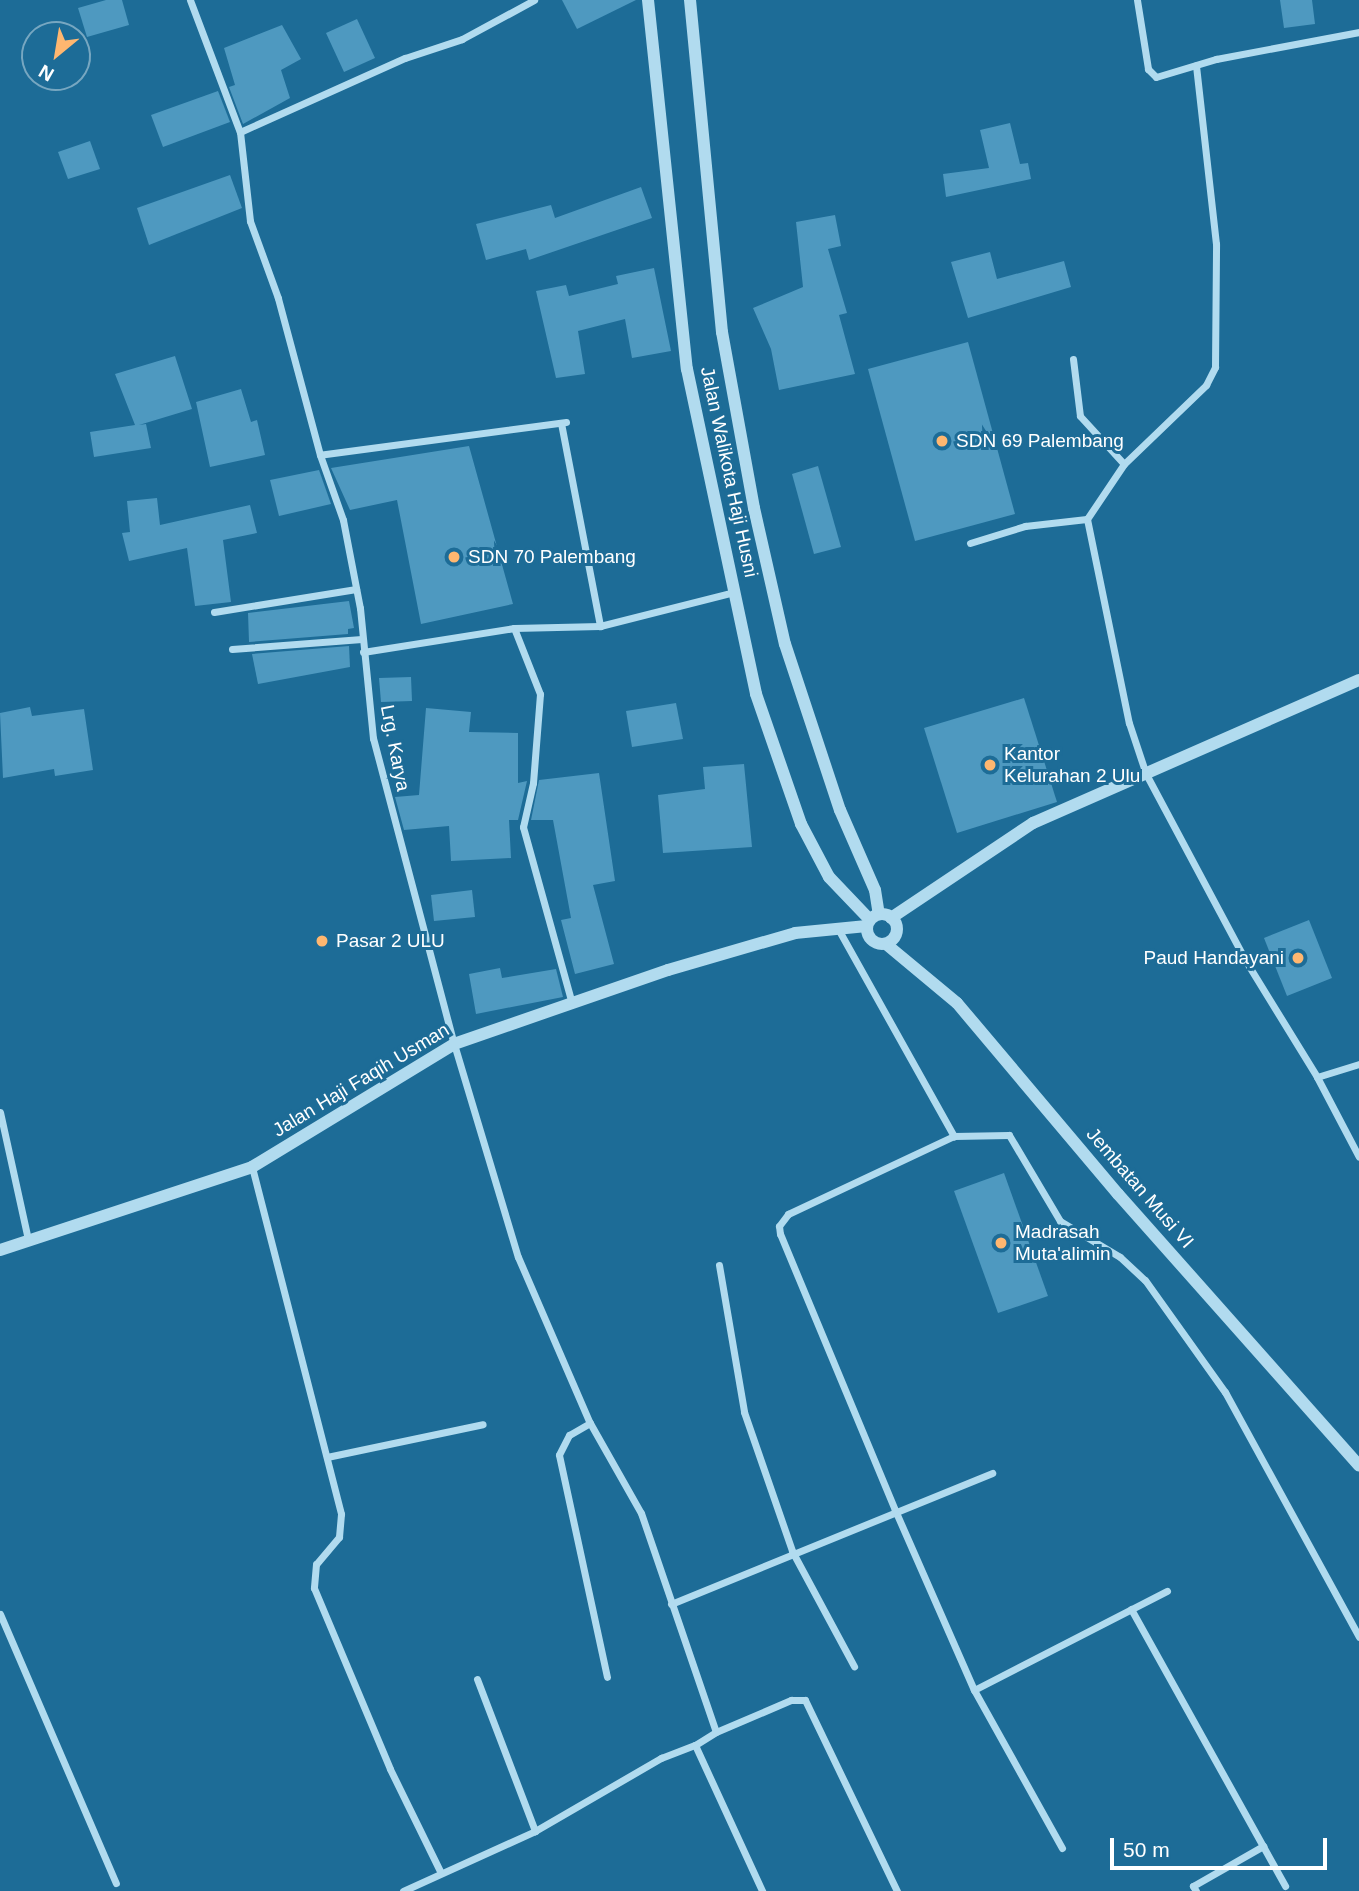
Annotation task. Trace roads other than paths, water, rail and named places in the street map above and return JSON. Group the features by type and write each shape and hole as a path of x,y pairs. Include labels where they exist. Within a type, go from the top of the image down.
{"street":[{"name":"Lrg. Karya","path":"190,0 240,132 250,221 278,298 320,455 343,520 356,589 373,738 454,1044 518,1258 590,1423 641,1513 716,1732"},
{"path":"240,132 405,58 462,39 534,0"},
{"name":"Jalan Walikota Haji Husni","path":"648,0 687,369 756,694 801,824 830,877 877,919"},
{"name":"Jalan Walikota Haji Husni","path":"690,0 722,332 754,508 785,644 840,810 874,890 877,919"},
{"path":"1137,0 1149,73 1156,77 1196,65 1359,32"},
{"path":"1196,65 1216,244 1215,367 1206,385 1124,464 1087,519 1129,723 1146,774 1247,963 1317,1077 1359,1157"},
{"path":"1073,359 1080,416 1124,464"},
{"path":"320,455 564,422 600,626"},
{"path":"970,543 1025,526 1087,519"},
{"path":"214,612 356,589"},
{"path":"363,652 514,628 600,626 734,592"},
{"path":"514,628 540,694 533,783 523,827 572,1004"},
{"path":"232,649 362,639"},
{"path":"886,944 897,932 877,919 1033,823 1359,680"},
{"name":"Jalan Haji Faqih Usman","path":"0,1250 81,1220 159,1201 252,1167 454,1044 668,970 805,930 877,919"},
{"name":"Jembatan Musi VI","path":"877,919 872,941 886,944 957,1003 1118,1194 1359,1465"},
{"path":"837,926 954,1136"},
{"path":"1317,1077 1359,1063"},
{"path":"0,1112 28,1239"},
{"path":"1062,1848 974,1690 895,1510 779,1226 788,1214 954,1136 1009,1135 1060,1221 1120,1257 1145,1280 1225,1392 1359,1637"},
{"path":"252,1167 327,1457 342,1526 339,1537 316,1564 314,1588 390,1769 440,1871"},
{"path":"719,1265 744,1412 792,1551 854,1666"},
{"path":"590,1423 569,1436 559,1455 607,1678"},
{"path":"327,1457 483,1424"},
{"path":"671,1604 792,1551 992,1473"},
{"path":"974,1690 1167,1591"},
{"path":"1131,1609 1285,1886"},
{"path":"0,1614 116,1883"},
{"path":"477,1679 535,1831"},
{"path":"403,1891 440,1871 535,1831 661,1758 791,1700 806,1700 897,1891"},
{"path":"695,1745 761,1891"},
{"path":"1196,1891 1193,1886 1263,1846"}],"place":[{"name":"SDN 69 Palembang","path":"942,441"},
{"name":"SDN 70 Palembang","path":"454,557"},
{"name":"Kantor Kelurahan 2 Ulu","path":"990,765"},
{"name":"Pasar 2 ULU","path":"322,941"},
{"name":"Paud Handayani","path":"1298,958"},
{"name":"Madrasah Muta'alimin","path":"1001,1243"}]}
